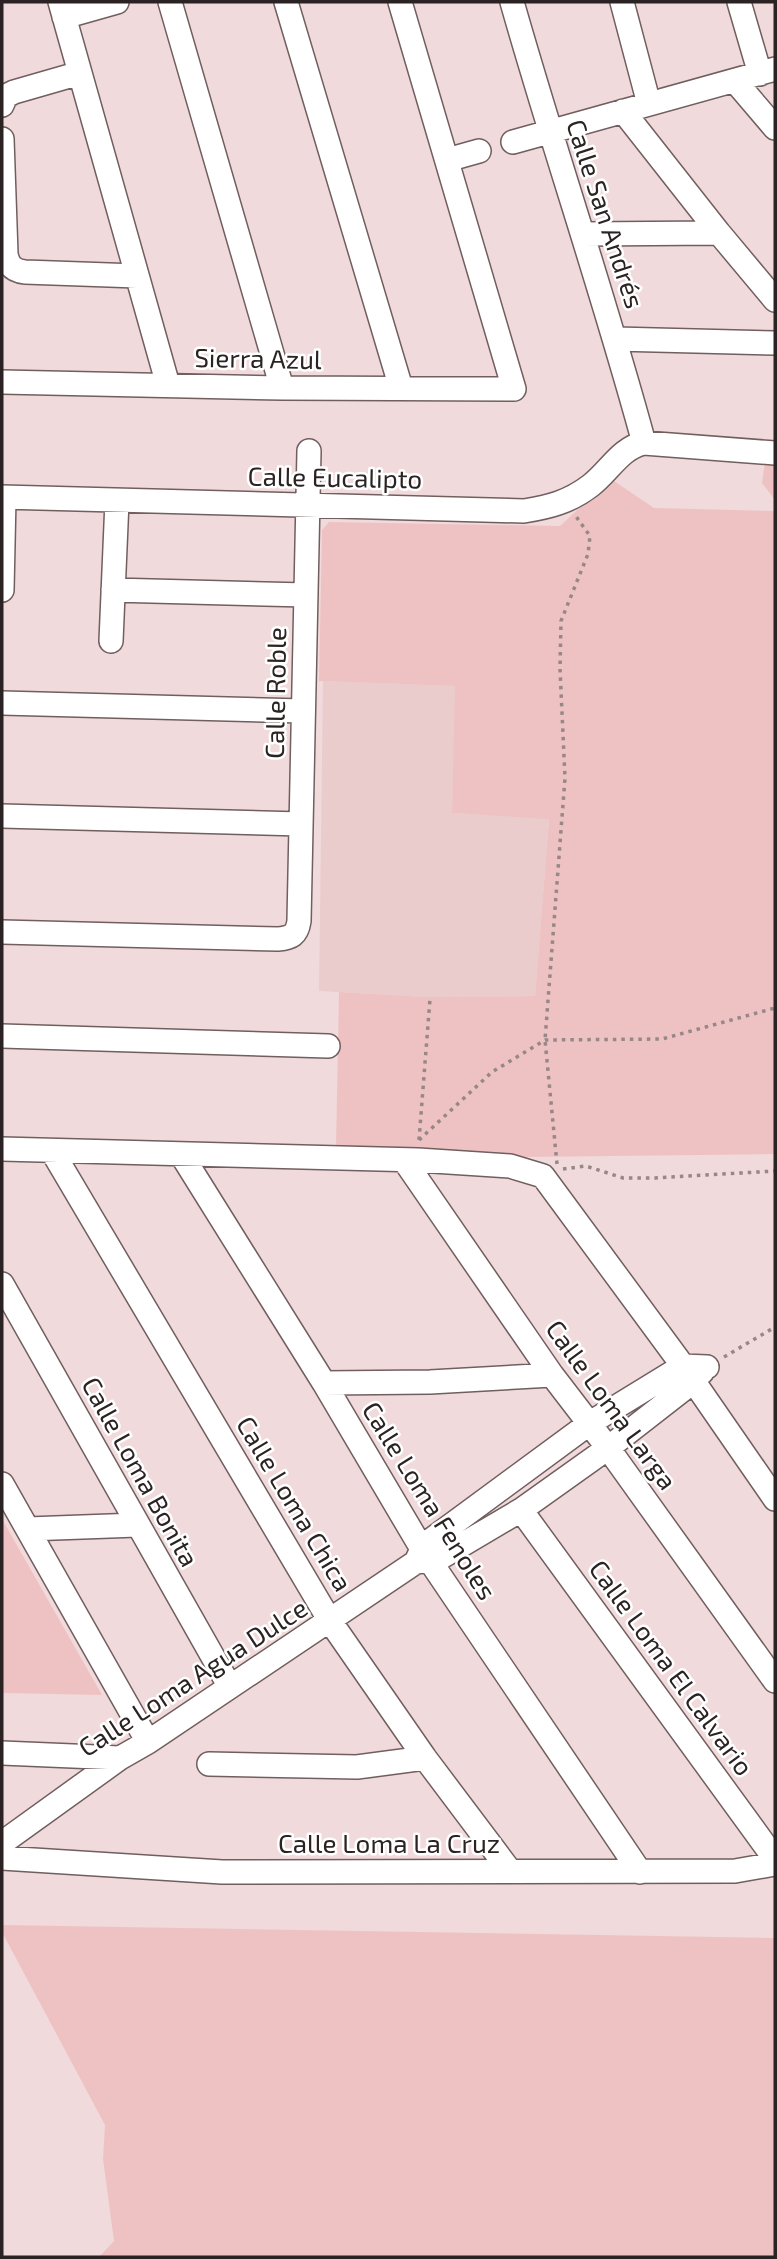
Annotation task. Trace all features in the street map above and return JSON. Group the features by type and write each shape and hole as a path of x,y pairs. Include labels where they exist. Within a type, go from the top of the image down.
{"street":[{"path":"117,2 62,9 168,385"},
{"path":"170,2 282,388"},
{"path":"286,2 401,388"},
{"path":"400,2 447,160 479,151"},
{"name":"Calle San Andrés","path":"512,2 549,132 616,339 645,443"},
{"path":"622,2 649,104"},
{"path":"513,142 768,71 739,2"},
{"path":"2,105 6,96 14,92 80,73"},
{"path":"735,80 775,128"},
{"path":"623,111 775,300"},
{"path":"2,139 6,254 12,268 17,272 137,276"},
{"name":"Sierra Azul","path":"2,382 282,388 514,389 447,160"},
{"path":"583,234 719,233"},
{"path":"616,339 775,343"},
{"path":"645,443 775,453"},
{"name":"Calle Eucalipto","path":"3,498 524,510 563,503 591,486 631,447 645,443"},
{"name":"Calle Roble","path":"2,932 278,939 294,936 299,921 309,451"},
{"path":"2,590 3,498"},
{"path":"111,641 117,501"},
{"path":"113,590 306,595"},
{"path":"2,703 303,711"},
{"path":"2,816 301,824"},
{"path":"2,1036 328,1046"},
{"path":"2,1149 181,1154 414,1153 524,1169 543,1176 694,1371 775,1499"},
{"name":"Calle Loma Chica","path":"52,1151 330,1621 425,1758 510,1871"},
{"name":"Calle Loma Larga","path":"414,1153 552,1375 590,1423 775,1681"},
{"name":"Calle Loma Fenoles","path":"181,1154 324,1383 423,1558 640,1872"},
{"name":"Calle Loma Bonita","path":"2,1284 230,1686"},
{"name":"Calle Loma Agua Dulce","path":"423,1558 464,1546 520,1510 608,1448 694,1371"},
{"name":"Calle Loma Agua Dulce","path":"2,1843 120,1758 423,1558 590,1423 694,1371"},
{"path":"324,1383 430,1382 552,1375"},
{"path":"2,1484 148,1742"},
{"name":"Calle Loma El Calvario","path":"520,1510 775,1861"},
{"path":"29,1529 137,1525"},
{"path":"2,1753 120,1758"},
{"path":"209,1764 357,1767 425,1758"},
{"name":"Calle Loma La Cruz","path":"2,1858 222,1872 735,1871 765,1868 775,1861"}],"path":[{"path":"563,503 583,523 590,536 588,554 561,621 560,669 565,778 545,1040 557,1170 586,1166 623,1178 775,1171"},
{"path":"414,1153 430,999"},
{"path":"414,1153 492,1072 545,1040 662,1039 775,1008"},
{"path":"694,1371 775,1327"}],"shaded area":[{"path":"765,462 775,463 775,500 762,483"},
{"path":"611,479 654,508 775,511 775,1154 527,1157 336,1146 339,992 427,997 535,996 549,819 452,813 455,686 319,681 322,530 329,522 560,526"},
{"path":"323,681 456,686 452,813 549,818 535,996 427,997 319,991"},
{"path":"2,1519 102,1695 2,1693"},
{"path":"2,1925 775,1938 775,2257 99,2257 114,2241 103,2159 105,2125 2,1932"}]}
